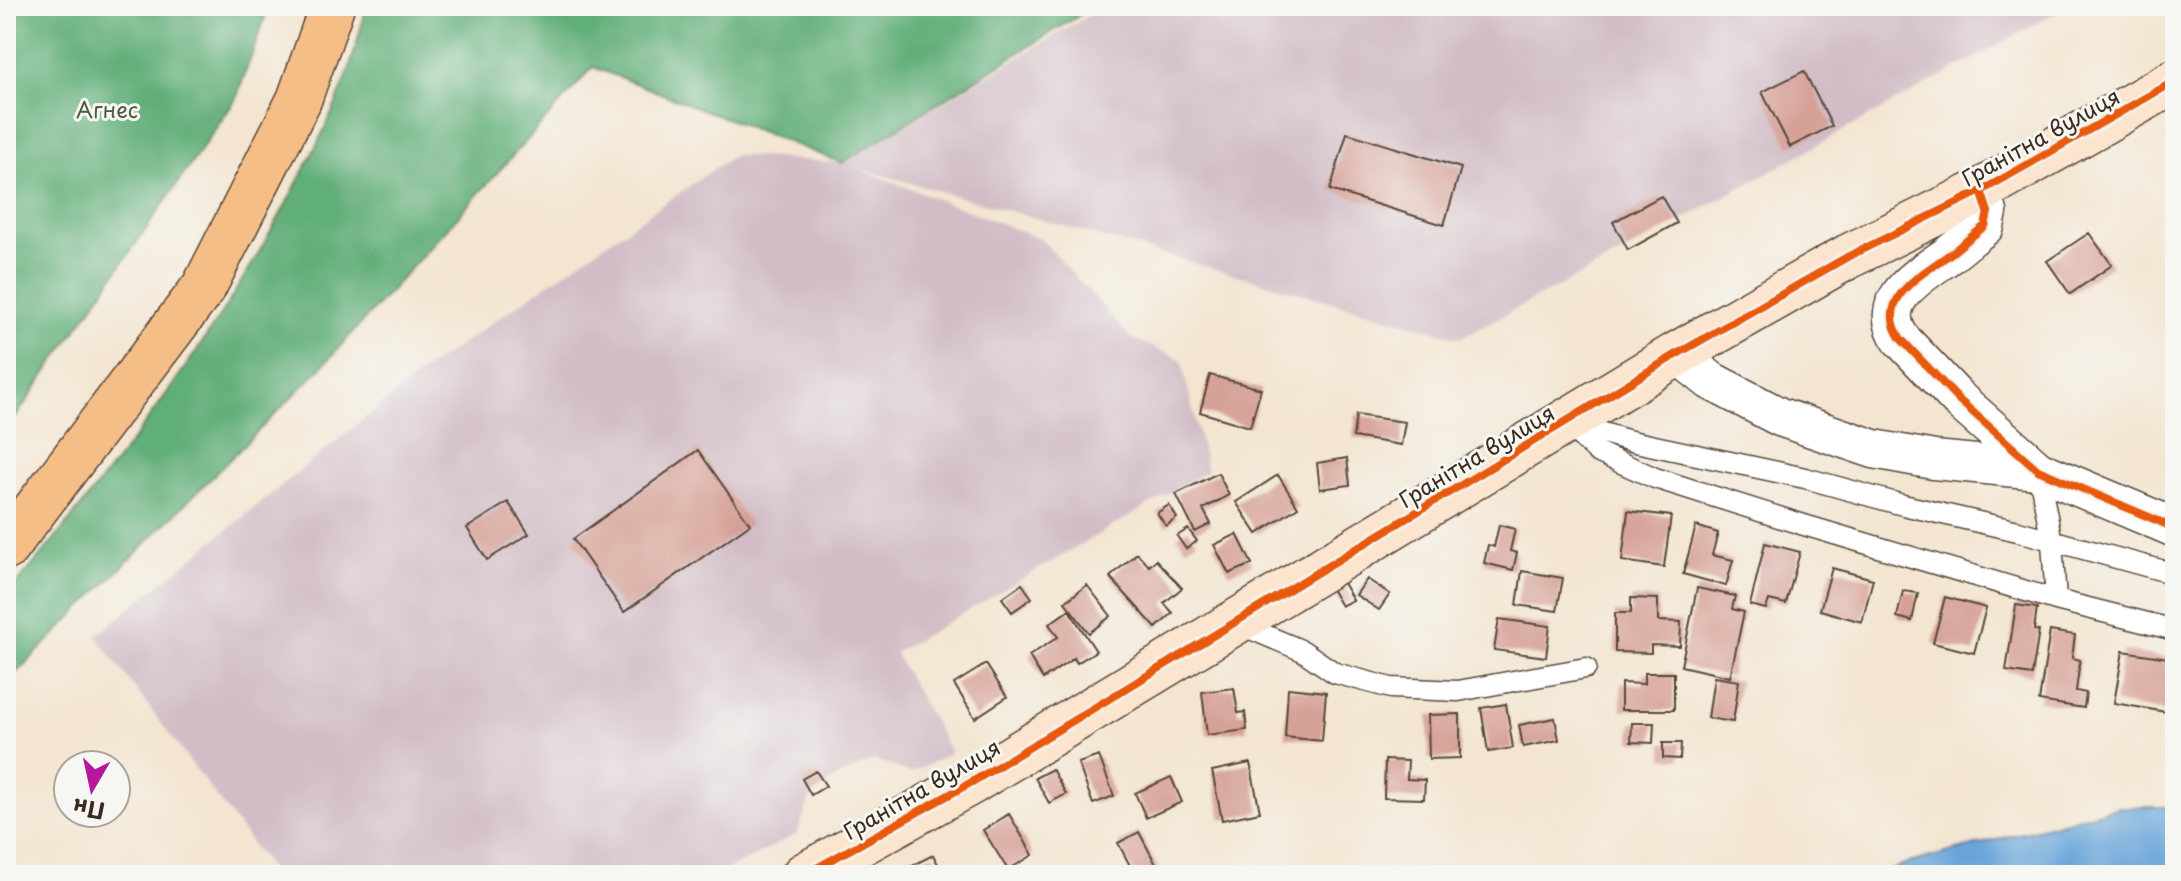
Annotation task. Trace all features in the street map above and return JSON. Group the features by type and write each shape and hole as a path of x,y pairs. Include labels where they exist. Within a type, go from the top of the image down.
{"highway":[{"path":"6,548 204,287 299,100 332,6"}],"street":[{"name":"Гранітна вулиця","path":"804,875 972,782 1677,354 1849,256 1981,191 2175,81"},
{"path":"1981,191 1988,212 1985,226 1901,293 1893,309 1894,329 1959,400 2038,470"},
{"path":"1677,354 1711,381 1780,417 1874,449 1934,460 2038,470 2175,528"}],"lane":[{"path":"1565,422 1631,441 1805,478 1903,505 2018,531 2175,574"},
{"path":"1565,422 1597,452 1655,478 2056,600 2175,630"},
{"path":"2038,470 2052,542 2056,600"},
{"path":"1234,622 1303,651 1335,673 1391,688 1458,691 1586,668"}],"shaded area":[{"path":"1104,6 2068,6 1628,250 1460,338 854,167 1041,239 1131,338 1181,359 1207,471 895,653 951,753 911,773 874,760 837,777 811,795 797,834 717,875 275,875 96,636 428,367 734,155 842,163"}],"green space":[{"name":"Агнес","path":"6,6 269,6 236,99 6,431"},
{"path":"367,6 1094,6 842,163 593,67 316,373 6,683 6,597 119,458 223,311 318,143 350,67"}],"water":[{"path":"2119,807 2175,807 2175,869 2158,875 1883,875 1901,865"}],"building":[{"path":"1804,71 1832,126 1790,147 1762,92"},
{"path":"1347,133 1461,168 1444,225 1330,190"},
{"path":"1661,196 1677,223 1628,250 1613,222"},
{"path":"2089,233 2112,265 2070,294 2047,261"},
{"path":"1210,375 1261,389 1250,427 1200,412"},
{"path":"1356,415 1405,422 1401,445 1353,437"},
{"path":"698,450 750,524 624,612 573,539"},
{"path":"1347,458 1350,485 1320,489 1317,463"},
{"path":"1218,473 1229,495 1203,509 1211,524 1195,532 1176,494"},
{"path":"1278,475 1298,507 1257,534 1236,502"},
{"path":"508,502 529,534 487,560 467,528"},
{"path":"1169,505 1177,518 1166,526 1157,513"},
{"path":"1628,511 1671,516 1664,567 1622,561"},
{"path":"1499,525 1515,529 1510,551 1517,553 1513,570 1484,563 1488,545 1494,547"},
{"path":"1696,526 1718,533 1712,555 1733,560 1726,586 1683,574"},
{"path":"1188,529 1197,541 1186,549 1177,536"},
{"path":"1237,534 1252,564 1229,574 1214,545"},
{"path":"1765,543 1800,552 1786,604 1769,600 1766,609 1750,605"},
{"path":"1137,553 1149,566 1156,560 1182,588 1164,603 1173,613 1156,628 1110,577"},
{"path":"1832,568 1873,579 1862,622 1820,610"},
{"path":"1522,571 1563,578 1557,611 1517,605"},
{"path":"1367,579 1390,594 1379,610 1356,595"},
{"path":"1343,583 1353,600 1341,606 1331,589"},
{"path":"1022,584 1032,598 1012,612 1002,598"},
{"path":"1087,585 1111,616 1089,633 1065,602"},
{"path":"1697,588 1735,596 1732,609 1744,612 1730,677 1681,666"},
{"path":"1903,591 1918,593 1912,621 1897,617"},
{"path":"1945,597 1986,608 1974,653 1933,643"},
{"path":"1631,598 1658,599 1658,621 1681,622 1680,646 1651,645 1651,653 1615,652 1615,613 1631,613"},
{"path":"2016,605 2037,608 2034,630 2039,631 2032,675 2006,671"},
{"path":"1069,610 1096,651 1077,663 1074,658 1043,679 1029,656 1058,637 1049,624"},
{"path":"1499,619 1550,626 1546,657 1494,650"},
{"path":"2050,631 2075,635 2072,658 2080,660 2076,691 2086,693 2084,708 2039,701"},
{"path":"2123,651 2175,659 2166,712 2114,703"},
{"path":"986,664 1007,697 975,718 954,684"},
{"path":"1644,673 1674,673 1674,710 1621,710 1621,683 1644,684"},
{"path":"1714,677 1739,681 1733,722 1708,718"},
{"path":"1234,688 1238,713 1245,712 1247,730 1207,735 1202,692"},
{"path":"1288,688 1326,692 1322,741 1285,737"},
{"path":"1506,704 1513,748 1488,752 1481,708"},
{"path":"1460,714 1460,758 1429,759 1428,715"},
{"path":"1555,718 1559,740 1523,747 1519,725"},
{"path":"1632,723 1654,723 1653,743 1631,742"},
{"path":"1663,743 1681,743 1680,759 1663,758"},
{"path":"1099,756 1114,796 1093,804 1078,763"},
{"path":"1385,760 1408,761 1407,779 1425,780 1424,799 1384,798"},
{"path":"1250,763 1260,812 1222,820 1212,771"},
{"path":"1052,769 1066,794 1049,803 1035,778"},
{"path":"816,771 826,786 811,795 802,779"},
{"path":"1171,777 1182,802 1146,818 1135,793"},
{"path":"1009,814 1033,855 1008,870 983,830"},
{"path":"1139,832 1159,870 1149,875 1135,875 1118,843"},
{"path":"933,855 944,875 893,875"}],"waterway":[{"path":"2139,875 2175,872"}],"cycle path":[{"path":"804,875 972,782 1677,354 1849,256 1981,191 2175,81"},
{"path":"1981,191 1988,212 1985,226 1915,279 1897,300 1893,312 1894,325 1901,339 1959,400 2038,470 2175,528"}]}
